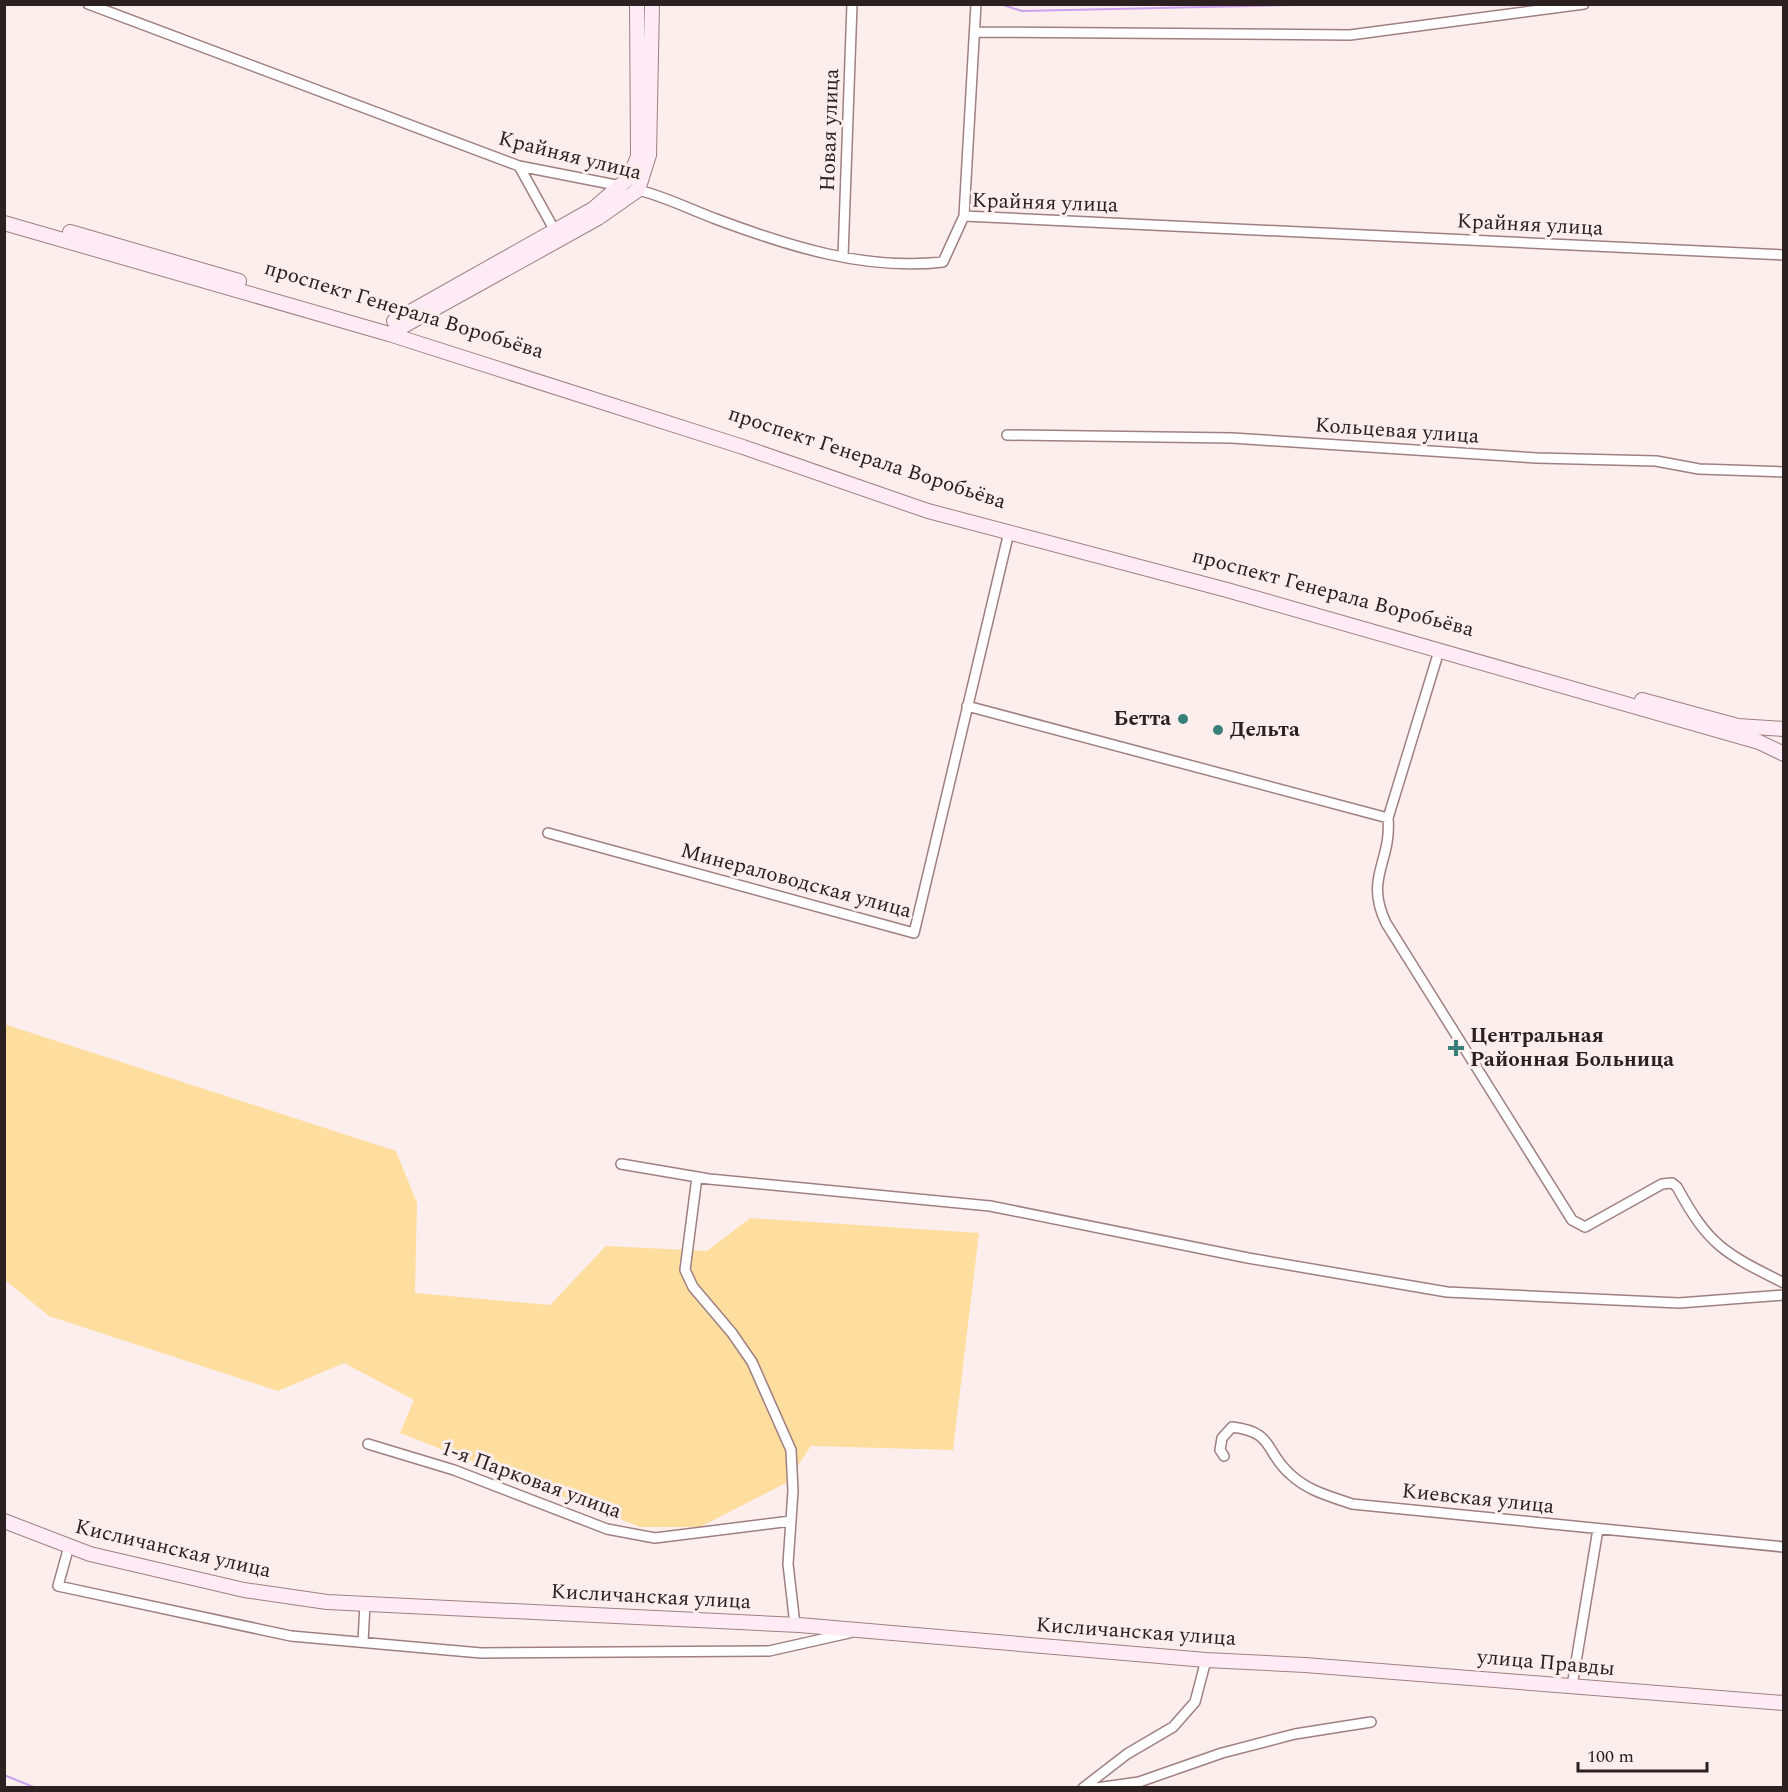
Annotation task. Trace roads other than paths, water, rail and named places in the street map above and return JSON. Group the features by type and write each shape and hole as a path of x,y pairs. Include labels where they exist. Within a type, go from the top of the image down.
{"main road":[{"path":"390,329 593,209 630,177 638,156 637,4"},
{"path":"390,329 598,218 638,190 649,155 652,4"},
{"name":"проспект Генерала Воробьёва","path":"4,214 390,329 934,504 1720,727"},
{"name":"проспект Генерала Воробьёва","path":"4,223 390,329 928,511 1720,727"},
{"path":"1720,727 1784,729"},
{"path":"1720,727 1784,754"},
{"name":"Кисличанская улица","path":"4,1521 90,1554 244,1590 327,1602 795,1625 1206,1660 1305,1665"},
{"name":"улица Правды","path":"1305,1665 1784,1703"}],"street":[{"name":"Крайняя улица","path":"88,4 519,166 638,190 763,237 843,257 912,265 943,261 964,216 1784,255"},
{"name":"Новая улица","path":"843,257 852,4"},
{"path":"964,216 976,4"},
{"path":"976,32 1350,35 1584,4"},
{"path":"519,166 555,231"},
{"name":"Кольцевая улица","path":"1007,435 1232,438 1537,458 1656,461 1699,469 1784,472"},
{"name":"Минераловодская улица","path":"548,833 915,933 1009,532"},
{"path":"1439,651 1388,818 1390,838 1377,880 1376,904 1464,1051 1568,1214 1578,1225 1585,1227 1653,1188 1672,1183 1677,1187 1698,1224 1716,1245 1784,1283"},
{"path":"967,706 1388,818"},
{"path":"621,1164 697,1177 990,1206 1248,1258 1447,1292 1679,1303 1784,1295"},
{"path":"697,1177 685,1270 693,1287 732,1333 752,1362 791,1450 791,1521 788,1564 795,1625"},
{"name":"Киевская улица","path":"1224,1456 1220,1450 1222,1438 1232,1427 1249,1429 1263,1436 1288,1473 1312,1491 1352,1504 1784,1547"},
{"name":"1-я Парковая улица","path":"368,1444 454,1470 607,1529 636,1535 655,1538 791,1521"},
{"path":"1572,1686 1598,1529"},
{"path":"69,1546 58,1586 291,1636 481,1653 769,1651 860,1631"},
{"path":"363,1642 365,1604"},
{"path":"1083,1788 1127,1754 1173,1727 1195,1702 1206,1660"},
{"path":"1096,1788 1138,1782 1222,1753 1295,1734 1371,1722"}],"waterway":[{"path":"1000,4 1022,11 1341,4"},
{"path":"4,1775 36,1788"}],"place":[{"name":"Бетта","path":"1183,719"},
{"name":"Дельта","path":"1218,730"},
{"name":"Центральная Районная Больница","path":"1456,1048"}]}
